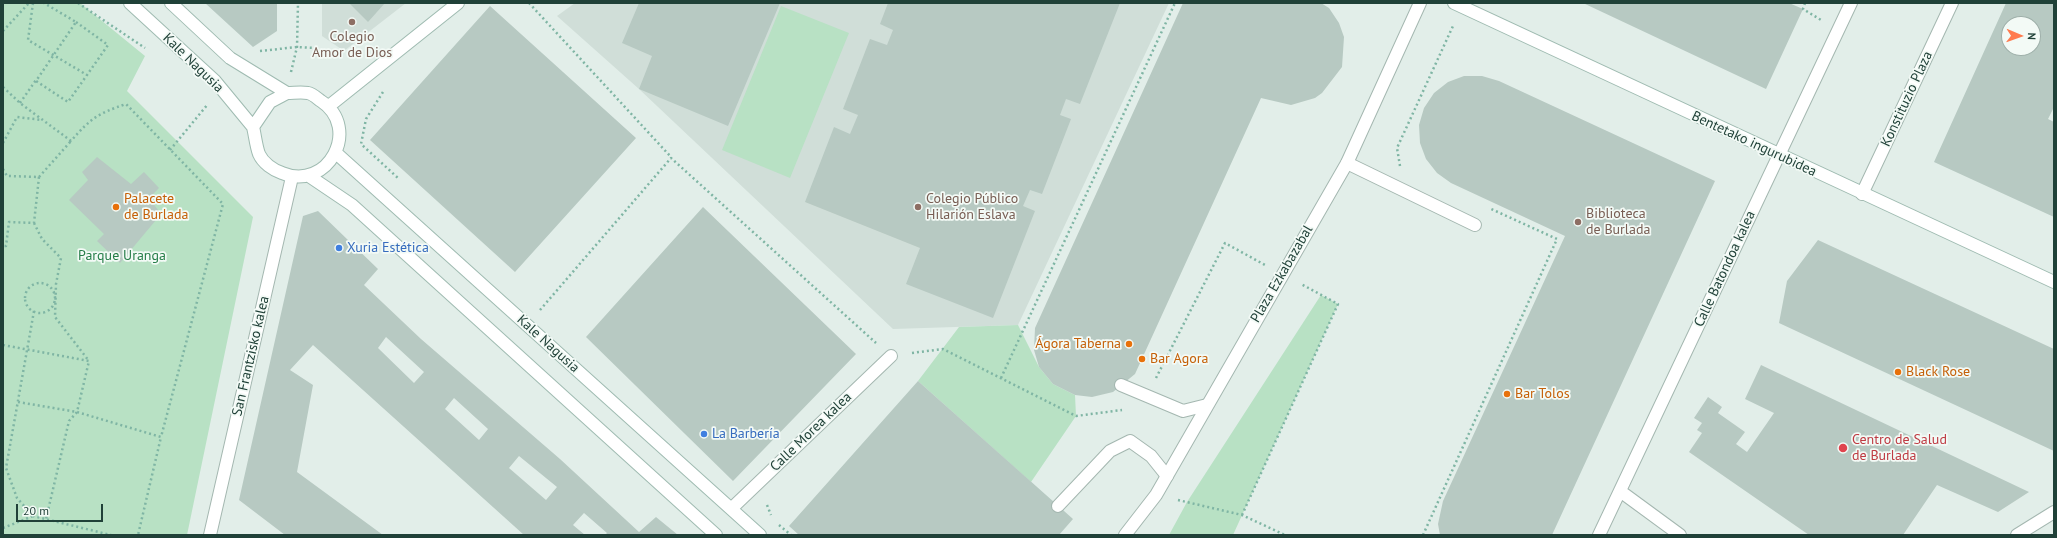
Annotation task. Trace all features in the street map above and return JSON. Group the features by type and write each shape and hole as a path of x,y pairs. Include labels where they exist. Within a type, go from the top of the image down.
{"main road":[{"name":"Kale Nagusia","path":"130,3 215,81 253,127"},
{"name":"Kale Nagusia","path":"170,3 230,58 287,93"},
{"path":"329,106 458,3"},
{"name":"Plaza Ezkabazabal","path":"1125,535 1156,495 1347,163 1420,3"},
{"name":"Calle Batondoa kalea","path":"1599,535 1851,3"},
{"name":"Konstituzio Plaza","path":"1862,194 1952,3"},
{"name":"Bentetako ingurubidea","path":"1458,5 2054,282"},
{"path":"287,93 310,94 329,106 338,121 340,137 336,153 325,167 310,176 292,177 273,170 260,155 253,127 270,102 287,93"},
{"name":"Kale Nagusia","path":"336,153 732,508 760,535"},
{"path":"1347,163 1475,225"},
{"name":"Kale Nagusia","path":"310,176 352,205 716,535"},
{"name":"San Frantzisko kalea","path":"210,535 292,177"},
{"name":"Calle Morea kalea","path":"732,508 891,356"},
{"path":"1121,385 1183,411 1207,405"},
{"path":"1058,506 1110,451 1130,441 1151,456 1167,476"},
{"path":"1620,492 1680,535"},
{"path":"2017,535 2054,512"}],"path":[{"path":"3,31 29,3"},
{"path":"33,3 28,40 87,75"},
{"path":"36,80 68,102 108,45 76,22 44,3"},
{"path":"78,3 90,13 152,52"},
{"path":"287,93 297,47 298,3"},
{"path":"529,3 671,158 891,356 942,348 1076,416 1140,407 1226,243 1338,304 1242,515"},
{"path":"1001,378 1175,3"},
{"path":"1805,3 1803,9 1838,30"},
{"path":"1400,167 1397,148 1458,5"},
{"path":"20,103 76,22"},
{"path":"230,58 240,48 259,51 297,47 316,48"},
{"path":"3,87 20,103 71,141"},
{"path":"361,144 366,119 386,87"},
{"path":"170,150 208,103 205,99"},
{"path":"34,312 48,311 54,304 61,258 42,239 34,223 39,178 84,125 99,113 126,104 223,204 138,535"},
{"path":"3,143 17,117 43,120"},
{"path":"528,325 671,158"},
{"path":"3,169 7,176 39,178"},
{"path":"1422,535 1558,239 1486,206"},
{"path":"3,246 6,246 9,222 34,223"},
{"path":"3,472 6,468 34,312 28,305 26,296 27,291 35,284 40,283 49,286 53,290 55,299 55,317 89,361"},
{"path":"3,345 89,361"},
{"path":"46,518 69,421 77,412 89,361"},
{"path":"18,402 77,412 162,437"},
{"path":"6,468 16,498 33,516"},
{"path":"1156,495 1242,515 1285,535"},
{"path":"3,528 33,516 111,535"}],"shaded area":[{"name":"Colegio Amor de Dios","path":"322,3 406,3 344,51 322,36"},
{"name":"Colegio Público Hilarión Eslava","path":"575,3 1169,3 1018,325 893,329 639,89 557,16"}],"green space":[{"name":"Parque Uranga","path":"3,3 80,3 145,56 127,91 253,217 187,535 3,535"},
{"path":"781,6 849,33 790,178 722,150"},
{"path":"1321,295 1338,304 1233,535 1169,535 1187,502"},
{"path":"1018,325 1039,367 1053,384 1075,395 1076,416 1031,482 918,381 959,327"}],"building":[{"path":"205,3 277,3 277,31 253,47"},
{"path":"349,3 385,3 368,22"},
{"path":"639,3 780,3 728,126 639,89 652,56 622,43"},
{"path":"888,3 1120,3 1080,104 1066,99 1060,115 1071,119 1042,194 1030,190 1023,206 1035,211 993,318 906,284 920,248 805,202 834,127 850,134 858,115 843,109 870,39 887,45 893,30 880,24"},
{"path":"1183,3 1321,3 1329,8 1339,23 1344,37 1342,67 1322,93 1315,98 1291,105 1261,98 1135,374 1113,392 1092,397 1075,395 1053,384 1039,367 1034,350 1035,328"},
{"path":"1583,3 1789,3 1803,9 1766,89"},
{"path":"2006,3 2054,3 2054,107 2048,119 2054,122 2054,217 1934,162"},
{"path":"490,6 636,138 515,272 370,140"},
{"path":"1464,76 1482,76 1499,81 1715,181 1552,535 1440,535 1438,524 1443,501 1565,236 1451,183 1437,173 1426,159 1420,143 1419,125 1424,108 1434,93 1448,82"},
{"name":"Palacete de Burlada","path":"97,157 131,184 144,172 159,188 149,198 161,214 120,263 97,241 104,234 69,200 88,180 82,172"},
{"path":"703,207 856,354 733,481 586,337"},
{"path":"318,211 378,269 364,285 421,339 560,459 639,532 656,517 678,535 605,535 607,533 584,513 573,525 585,535 524,535 313,345 290,370 313,385 297,472 383,535 285,535 239,500 303,216","holes":["386,337 424,372 414,383 378,348","454,398 488,429 479,440 445,409","519,456 557,487 546,500 509,468"]},
{"path":"1818,240 2054,349 2054,451 1779,323 1787,281"},
{"name":"Centro de Salud de Burlada","path":"1761,365 2029,492 1998,512 1937,485 1903,535 1809,535 1689,452 1702,433 1697,430 1702,423 1694,418 1708,397 1722,407 1718,413 1745,432 1736,444 1747,452 1774,413 1745,399"},
{"path":"918,381 1073,519 1059,535 799,535 789,526"}],"place":[{"name":"Colegio Amor de Dios","path":"352,22"},
{"name":"Palacete de Burlada","path":"116,207"},
{"name":"Colegio Público Hilarión Eslava","path":"918,207"},
{"name":"Biblioteca de Burlada","path":"1578,222"},
{"name":"Xuria Estética","path":"339,248"},
{"name":"Ágora Taberna","path":"1129,344"},
{"name":"Bar Agora","path":"1142,359"},
{"name":"Black Rose","path":"1898,372"},
{"name":"Bar Tolos","path":"1507,394"},
{"name":"La Barbería","path":"704,434"},
{"name":"Centro de Salud de Burlada","path":"1843,448"}]}
